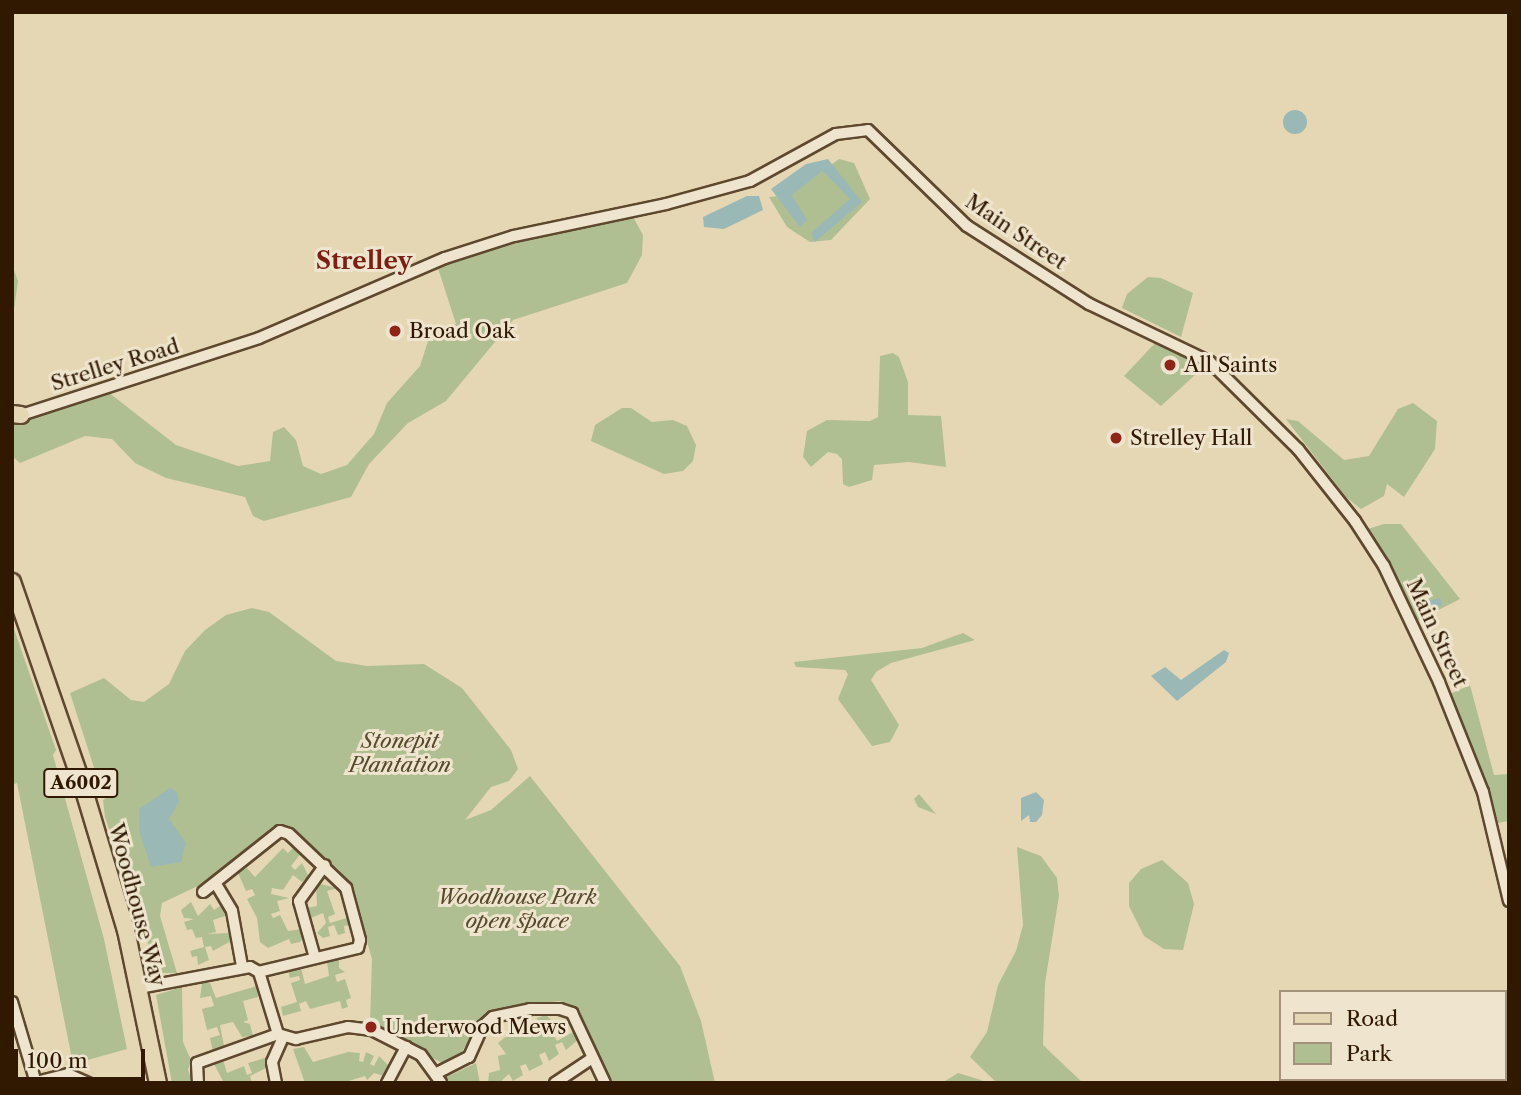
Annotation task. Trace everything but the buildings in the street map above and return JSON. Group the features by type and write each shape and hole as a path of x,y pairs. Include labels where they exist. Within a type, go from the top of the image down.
{"main road":[{"name":"Woodhouse Way","path":"12,582 83,787 139,988 158,1083"}],"street":[{"name":"Main Street","path":"229,349 445,258 514,236 666,204 750,181 836,134 868,130 967,226 1089,304 1209,362 1298,449 1355,521 1384,566 1439,682 1483,792 1509,901"},
{"name":"Strelley Road","path":"15,415 229,349"},
{"path":"139,988 242,966 259,972 361,944 345,888 325,865 289,834 280,831 203,892"},
{"path":"315,958 299,901 325,865"},
{"path":"216,884 232,911 242,966"},
{"path":"259,972 280,1036 272,1062 276,1083"},
{"path":"12,1002 36,1082 68,1074 88,1083"},
{"path":"198,1083 197,1063 280,1036 362,1027 406,1047 439,1078 469,1057 483,1026 493,1017 530,1009 572,1013 604,1083"},
{"path":"387,1083 406,1047"},
{"path":"555,1083 591,1059"}],"green space":[{"path":"839,159 854,163 870,199 831,240 810,242 787,227 769,197 791,195"},
{"path":"632,215 643,235 642,255 627,283 513,320 446,401 408,423 369,464 351,497 264,521 253,516 245,497 166,478 135,463 112,439 85,436 20,463 13,457 12,421 108,392 176,445 238,466 270,461 273,432 284,427 296,440 303,466 321,474 347,465 374,434 387,403 420,366 430,335 456,324 437,265 539,234"},
{"path":"12,265 18,281 12,323"},
{"path":"1148,277 1161,278 1193,293 1181,337 1122,308 1127,294"},
{"path":"1157,341 1206,365 1161,406 1124,376"},
{"path":"893,353 899,357 908,382 908,415 941,416 946,467 909,462 874,465 872,480 849,487 843,484 842,459 837,454 828,452 811,467 803,457 807,431 827,420 870,421 878,417 880,356"},
{"path":"1413,403 1437,421 1435,449 1404,497 1387,484 1384,496 1361,509 1346,497 1286,419 1298,421 1344,460 1369,456 1398,409"},
{"path":"622,408 631,408 652,422 673,420 687,426 696,445 693,461 683,471 664,474 591,441 595,425"},
{"path":"1384,524 1401,524 1460,599 1417,621 1368,529"},
{"name":"Woodhouse Park open space","path":"252,608 269,612 336,661 367,666 424,664 462,688 511,750 518,769 509,781 491,787 465,820 491,810 530,776 680,966 701,1021 715,1083 611,1083 576,1011 560,1001 489,1011 457,1059 442,1063 370,1024 372,959 354,896 339,870 281,825 221,875 162,903 160,916 177,973 158,973 105,817 103,800 113,793 98,780 70,693 104,678 131,700 144,702 169,684 185,651 205,630 226,615"},
{"path":"12,623 56,750 53,755 104,939 127,1049 73,1064 17,783 12,785"},
{"path":"963,633 975,640 891,663 876,672 871,680 899,725 890,742 872,746 838,699 848,674 845,670 796,667 794,662 922,648"},
{"path":"1470,685 1494,775 1509,774 1508,821 1498,823 1450,694"},
{"path":"919,794 936,814 918,807 914,799"},
{"path":"297,844 302,852 291,866 295,870 302,863 309,877 302,882 293,875 283,890 272,888 271,894 289,898 277,901 280,911 271,914 273,918 280,915 288,931 302,929 304,936 300,942 291,944 289,939 268,948 260,942 257,918 247,899 255,895 252,889 246,891 238,873 247,868 255,877 283,848 288,853"},
{"path":"1017,847 1041,856 1057,878 1059,896 1045,983 1043,1045 1083,1083 997,1083 970,1057 987,1032 998,985 1016,951 1023,925"},
{"path":"1162,860 1188,883 1194,904 1183,950 1164,949 1144,936 1129,906 1129,883 1141,869"},
{"path":"316,883 337,888 327,891 335,914 328,917 330,923 350,917 352,925 344,926 345,933 338,935 334,925 328,927 330,936 323,938 317,933 326,923 323,913 311,918 307,908 317,906"},
{"path":"191,902 198,916 210,904 214,910 223,904 228,915 213,920 216,932 207,934 229,933 231,941 213,951 211,946 205,947 209,960 198,965 197,956 192,957 190,951 204,947 202,937 196,938 192,929 187,930 184,922 194,919 184,918 181,910"},
{"path":"339,959 339,968 345,972 335,975 337,982 345,979 351,998 346,1000 348,1007 342,1009 340,1001 310,1009 306,1001 299,1004 301,1011 283,1016 281,1007 297,1002 291,983 300,980 299,976 290,978 288,970 301,968 305,984 329,976 327,962"},
{"path":"202,983 210,983 216,998 257,986 258,997 243,1001 248,1020 243,1022 250,1024 253,1036 242,1037 233,1022 220,1025 224,1046 213,1052 210,1038 220,1035 217,1027 207,1030 202,1009 214,1006 211,996 200,998"},
{"path":"182,987 183,1042 191,1060 188,1070 193,1083 172,1083 156,995"},
{"path":"546,1015 562,1031 554,1036 557,1041 573,1032 580,1038 566,1050 562,1042 555,1045 559,1054 549,1061 545,1052 539,1055 543,1064 529,1071 526,1064 520,1066 523,1075 513,1081 509,1074 499,1083 488,1083 489,1073 500,1070 498,1056 506,1054 498,1043 508,1035 507,1031 515,1026 518,1030 531,1028 532,1036 539,1036 537,1018"},
{"path":"304,1047 313,1062 348,1052 360,1053 359,1061 363,1062 366,1052 374,1056 370,1064 374,1066 379,1056 389,1066 384,1076 374,1073 367,1080 365,1076 342,1083 305,1083 293,1049"},
{"path":"265,1058 266,1068 250,1076 252,1083 224,1083 213,1062 223,1060 227,1073 244,1066 247,1075 252,1073 248,1063"},
{"path":"476,1063 480,1083 447,1083 445,1078"},
{"path":"958,1073 981,1080 984,1083 942,1083"}],"water":[{"path":"1295,110 1303,114 1307,122 1303,130 1295,134 1287,130 1283,122 1287,114"},
{"path":"828,159 862,202 815,242 811,233 850,199 823,171 792,195 807,220 800,227 771,189 806,164"},
{"path":"747,196 759,196 763,210 724,229 704,227 703,217"},
{"path":"1406,588 1428,601 1440,598 1442,604 1420,616"},
{"path":"1224,650 1229,653 1226,662 1177,701 1151,676 1165,667 1181,680"},
{"path":"170,788 177,792 179,802 169,819 186,843 181,862 151,867 139,831 139,809"},
{"path":"1036,792 1044,800 1042,815 1036,822 1030,822 1029,815 1021,821 1021,798"}],"place":[{"name":"Broad Oak","path":"395,331"},
{"name":"All Saints","path":"1170,365"},
{"name":"Strelley Hall","path":"1116,438"},
{"name":"Underwood Mews","path":"371,1027"}],"district":[{"name":"Strelley","path":"364,261"}],"park label":[{"name":"Stonepit Plantation","path":"400,753"}]}
